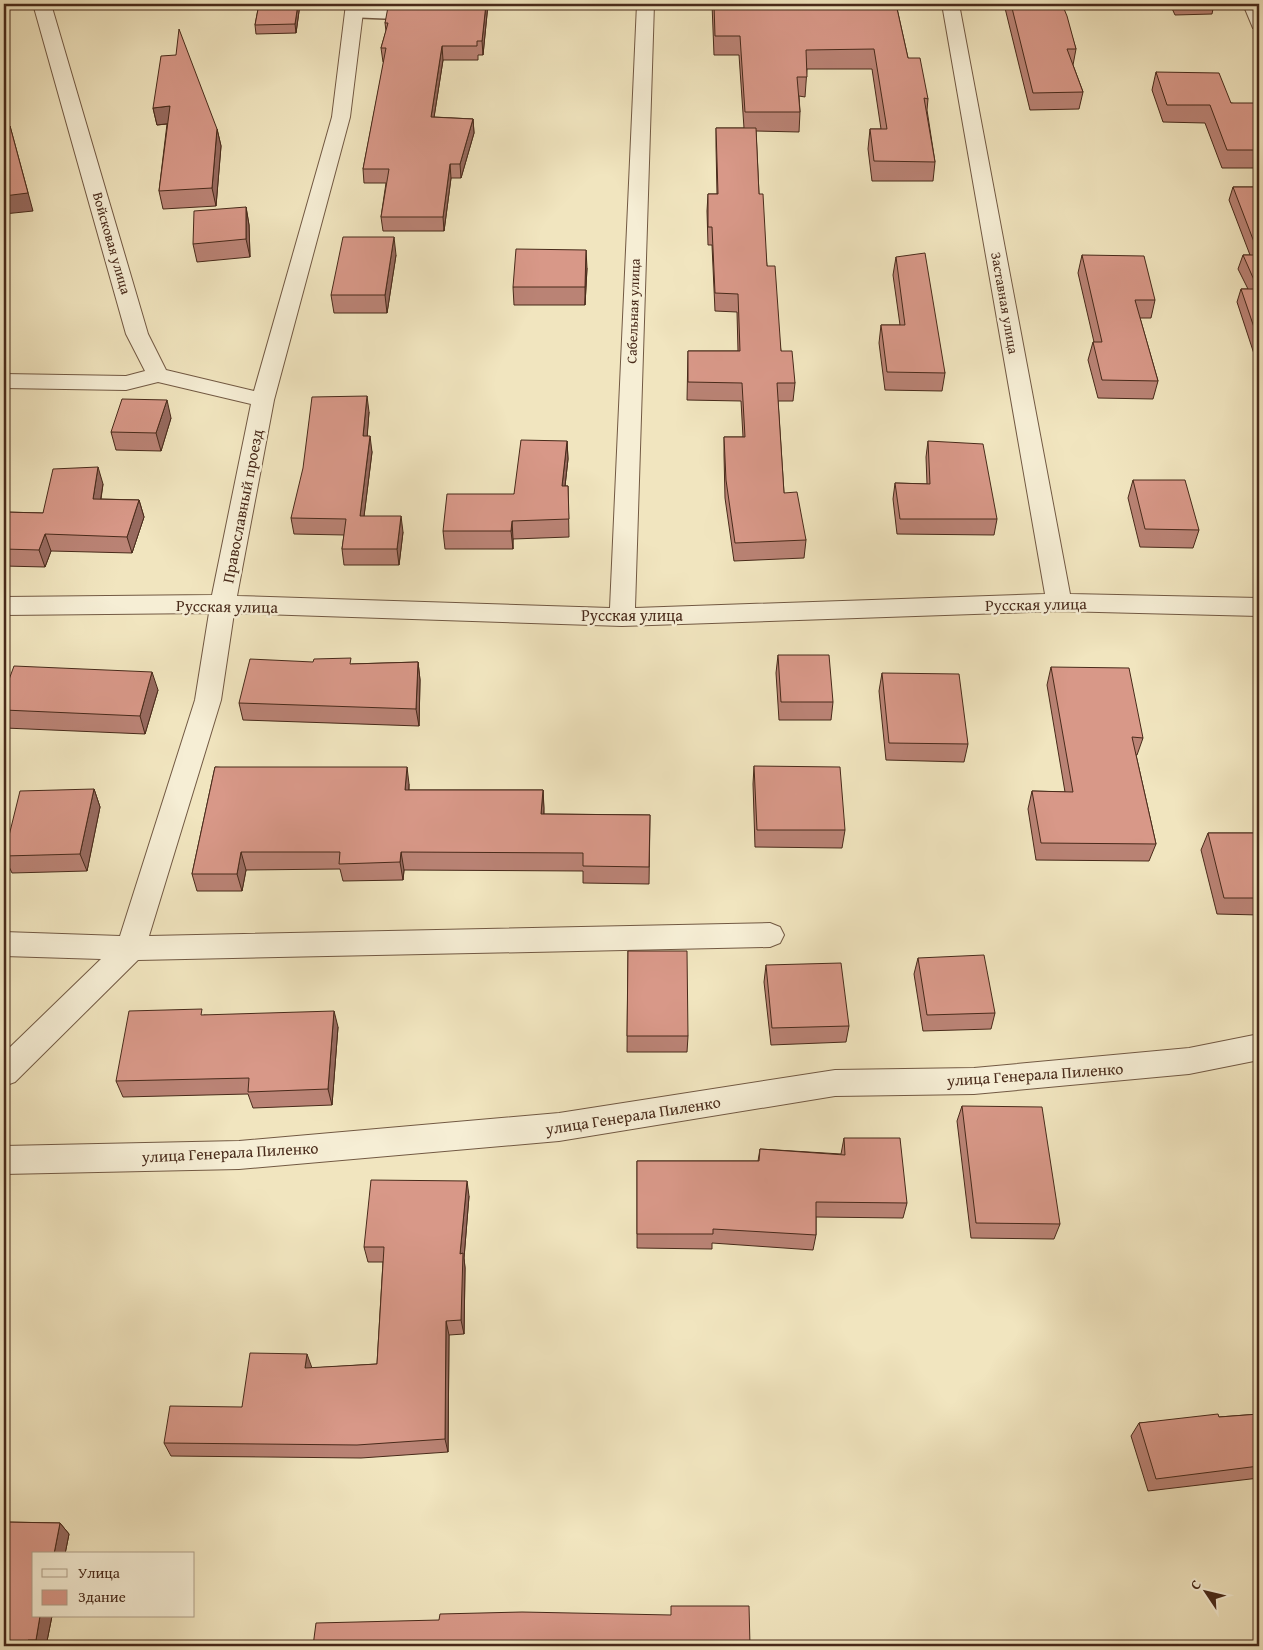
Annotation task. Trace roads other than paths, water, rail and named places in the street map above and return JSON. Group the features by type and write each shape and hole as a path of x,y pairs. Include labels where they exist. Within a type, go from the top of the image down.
{"street":[{"name":"Войсковая улица","path":"42,4 137,334 158,375"},
{"name":"Сабельная улица","path":"622,617 645,4"},
{"name":"Заставная улица","path":"951,4 1059,602"},
{"path":"1251,4 1259,24"},
{"name":"Православный проезд","path":"4,1073 131,948 208,700 223,604 263,400 341,117 354,9"},
{"path":"4,381 126,384 158,375 263,400"},
{"name":"Русская улица","path":"4,606 223,604 622,617 1059,602 1259,608"},
{"path":"4,944 131,948 770,935"},
{"name":"улица Генерала Пиленко","path":"4,1160 239,1155 559,1127 835,1083 974,1081 1189,1061 1259,1047"}],"lane":[{"path":"354,9 441,15"}]}
